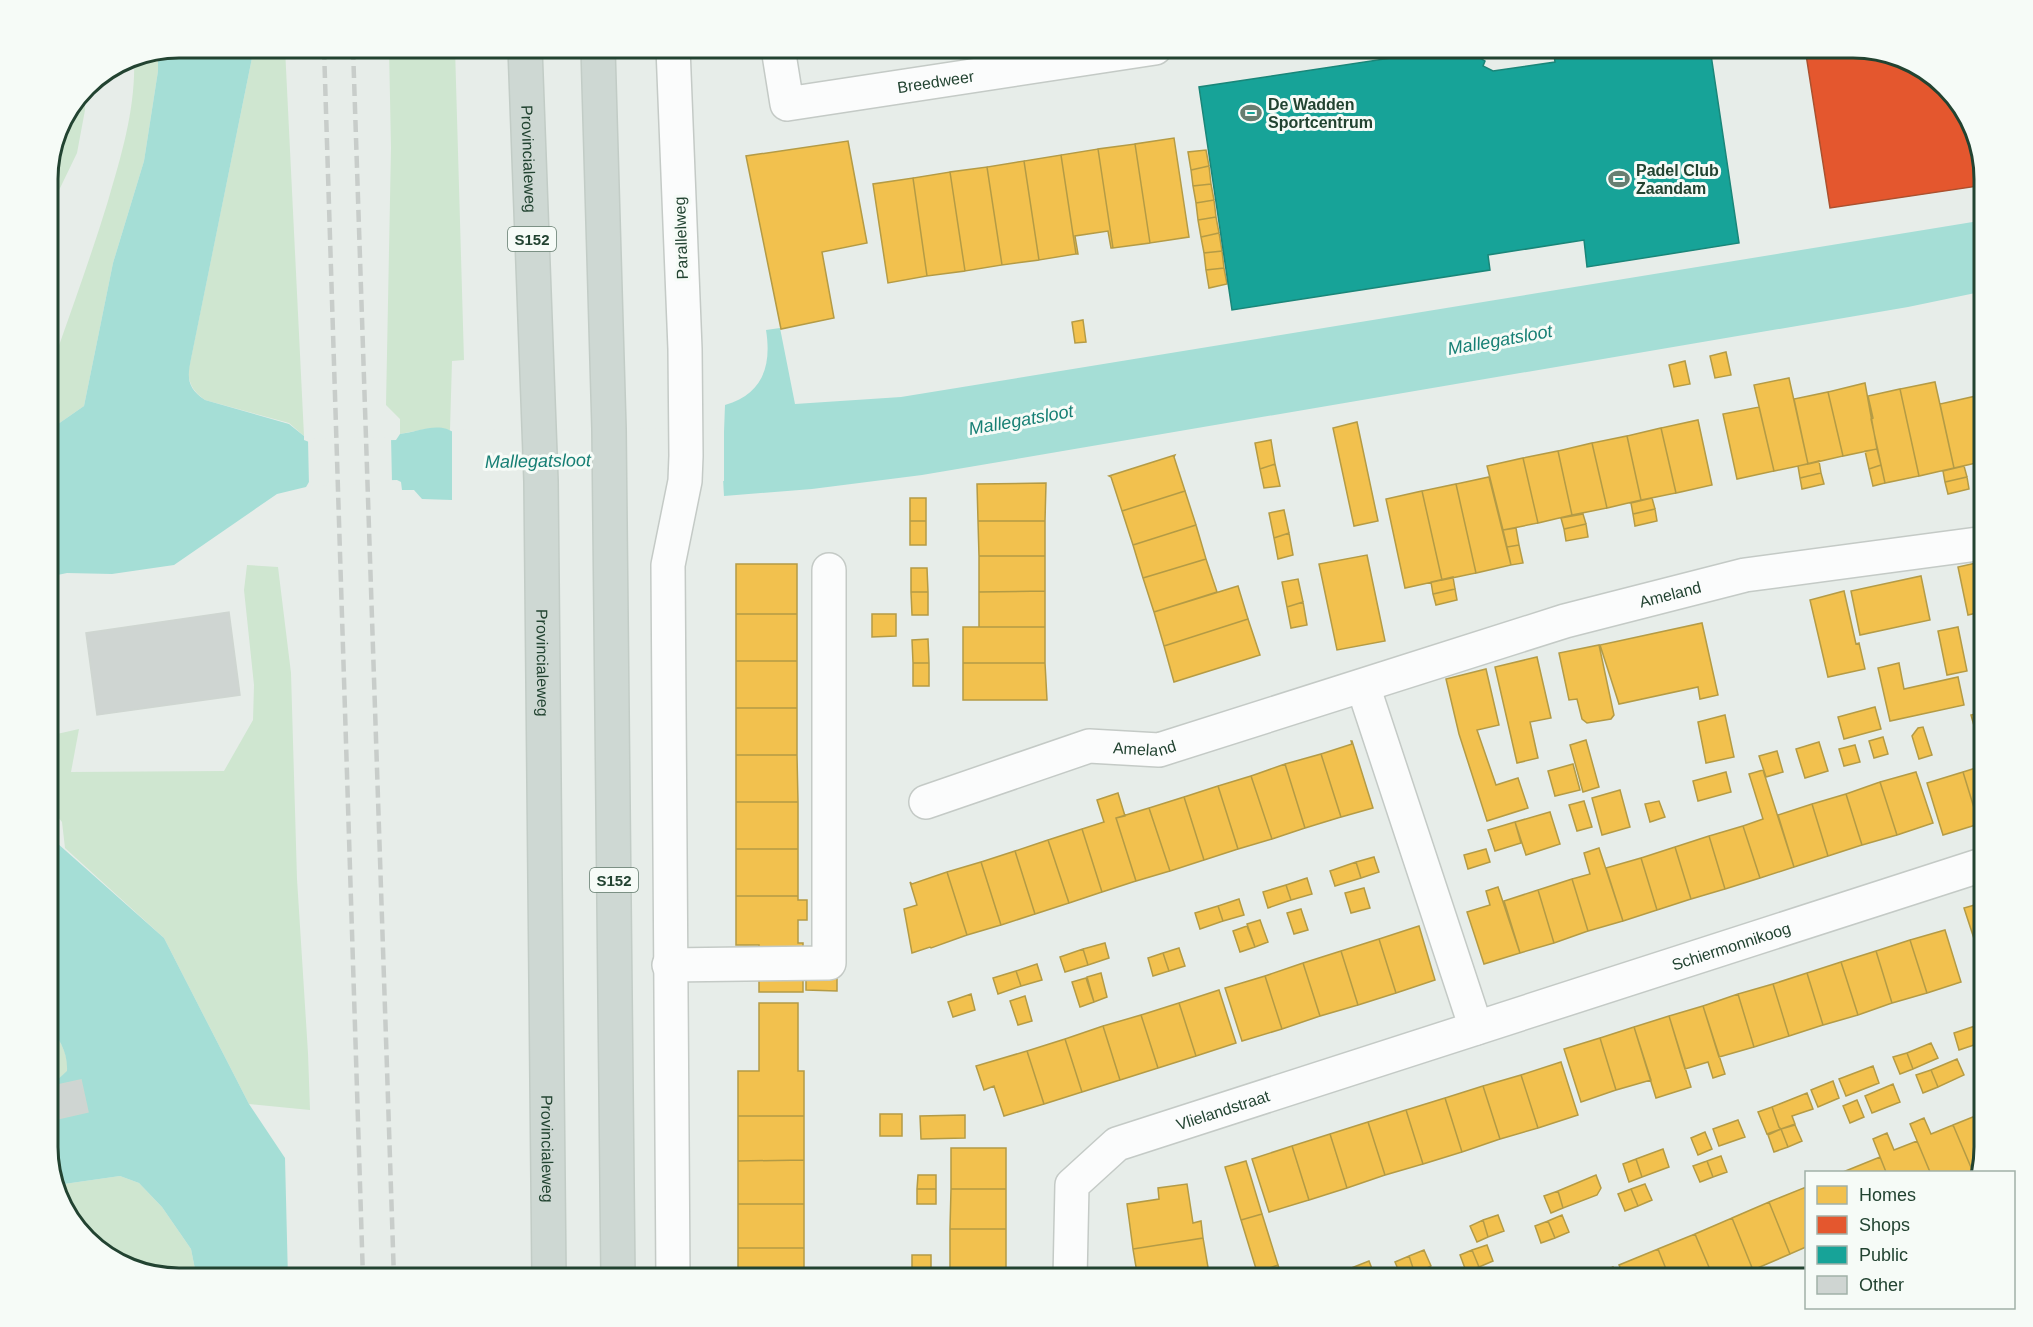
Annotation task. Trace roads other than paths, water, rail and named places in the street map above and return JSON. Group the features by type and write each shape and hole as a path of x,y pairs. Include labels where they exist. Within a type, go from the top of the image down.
{"main road":[{"name":"Provincialeweg","path":"525,58 540,429 549,1268"},
{"name":"S152","path":"598,58 609,429 618,1268"}],"street":[{"name":"Parallelweg","path":"669,965 668,565 685,481 686,428 684,314 673,58"},
{"name":"Breedweer","path":"780,58 787,104 1089,58"},
{"name":"Ameland","path":"926,802 1089,746 1159,750 1565,621 1745,575 1974,544"},
{"path":"673,1268 669,965 829,963 829,570"},
{"path":"1363,686 1476,1028"},
{"name":"Schiermonnikoog","path":"1476,1028 1974,868"},
{"name":"Vlielandstraat","path":"1070,1268 1072,1185 1117,1144 1476,1028"}],"water":[{"name":"Mallegatsloot","path":"252,58 191,359 190,382 199,396 205,400 289,424 304,436 304,440 309,442 396,440 400,434 428,428 442,428 454,433 724,432 725,405 748,394 756,386 762,377 767,356 766,330 780,328 795,404 901,397 1974,222 1974,293 1908,307 922,475 812,489 724,496 723,478 452,480 452,500 422,499 414,490 402,490 401,482 397,480 309,482 306,487 277,494 174,565 112,574 59,575 59,423 84,406 113,263 144,161 158,61 164,60"},
{"path":"59,845 164,938 249,1104 285,1158 288,1268 195,1268 191,1249 162,1207 139,1183 120,1176 64,1184 59,1155 59,1078 67,1071 59,1040"}],"railway":[{"path":"324,58 363,1268"},
{"path":"353,58 394,1268"}],"place":[{"name":"De Wadden Sportcentrum","path":"1251,113"},
{"name":"Padel Club Zaandam","path":"1619,179"}]}
